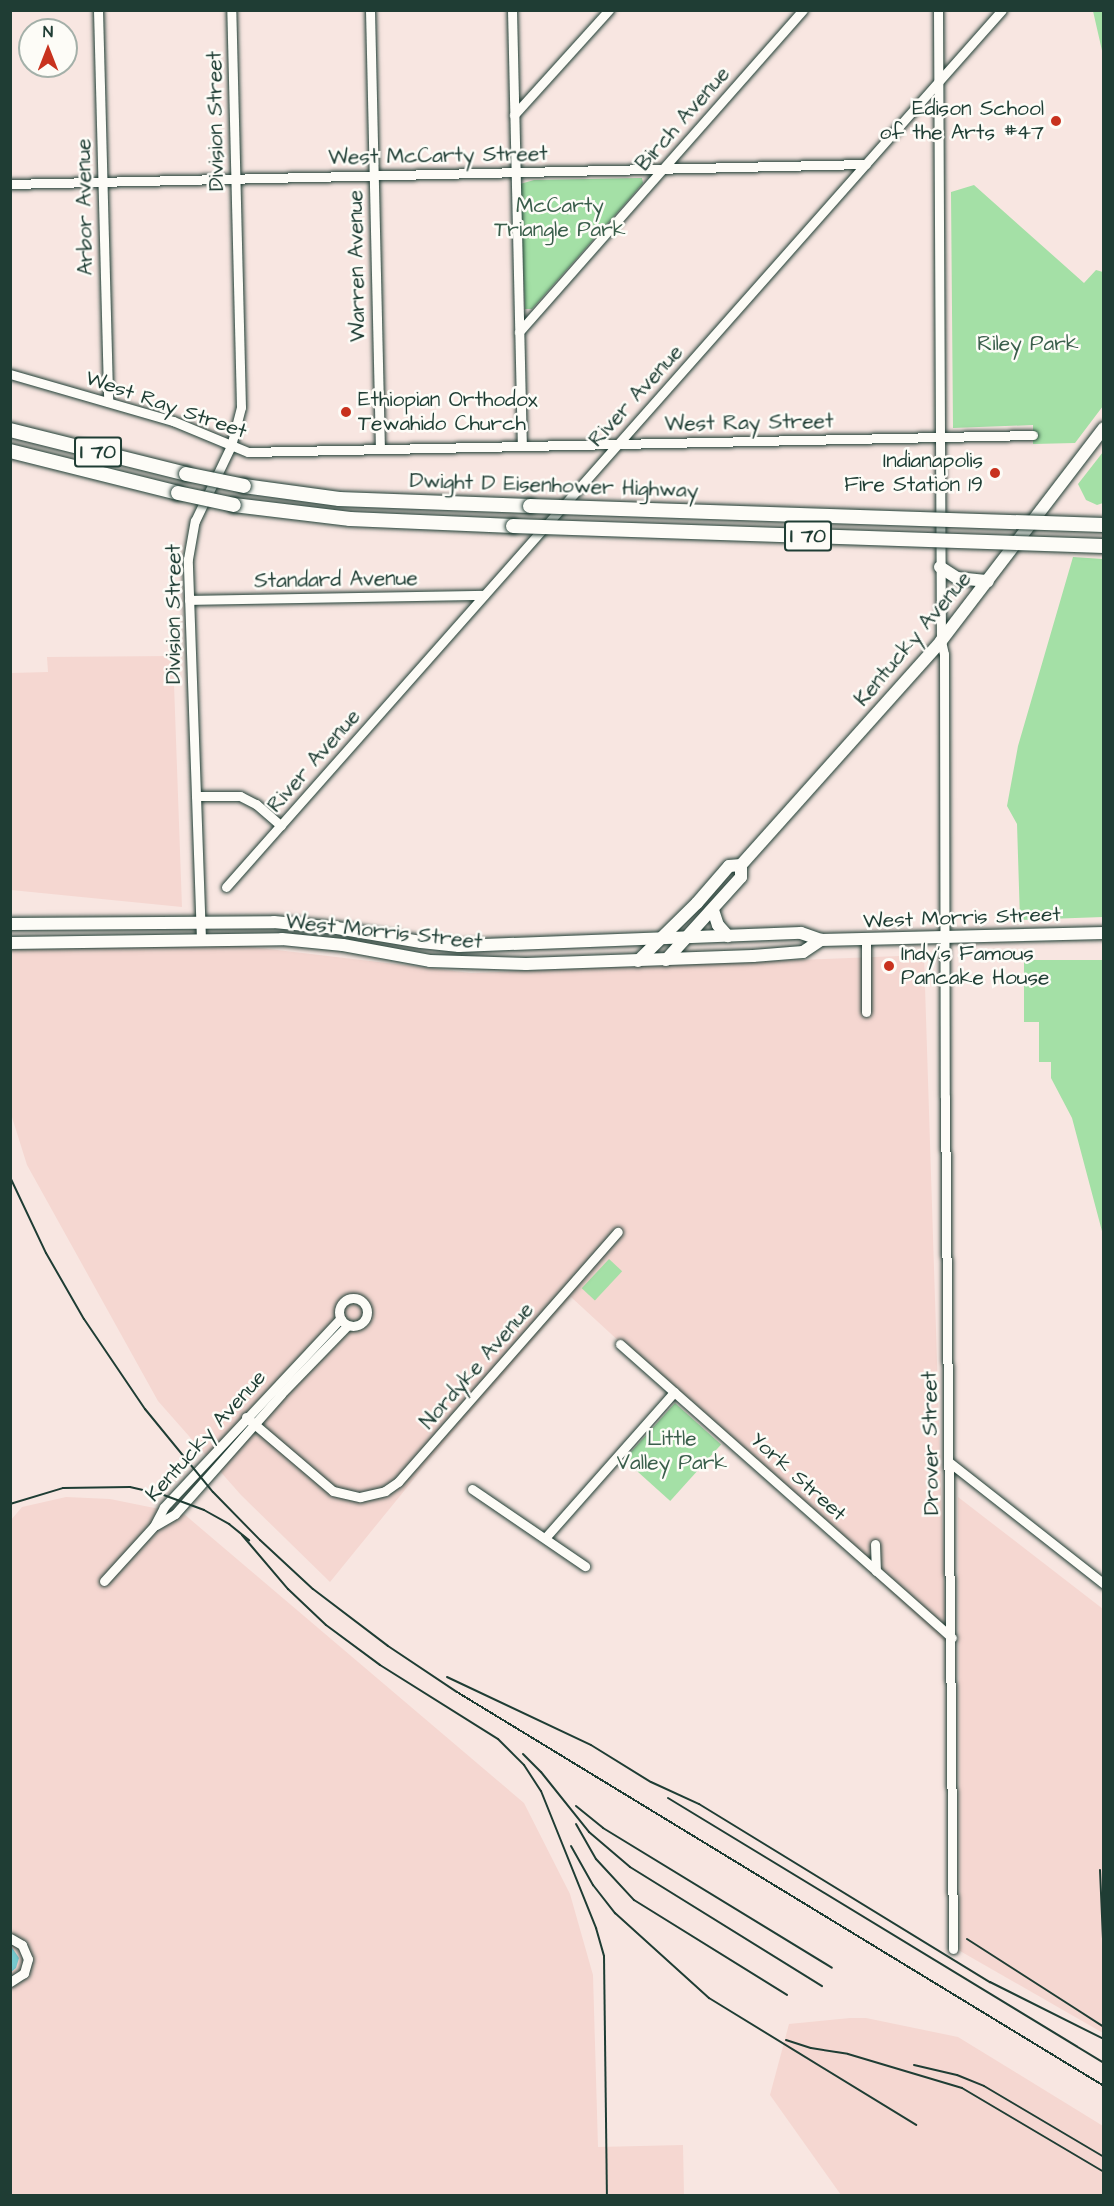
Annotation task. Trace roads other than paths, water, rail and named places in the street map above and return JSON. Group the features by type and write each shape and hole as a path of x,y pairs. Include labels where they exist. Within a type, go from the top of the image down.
{"highway":[{"name":"Dwight D Eisenhower Highway","path":"10,430 186,474 244,486 339,499 1104,525"},
{"name":"Dwight D Eisenhower Highway","path":"10,451 234,505 350,519 1104,546"}],"main road":[{"name":"Kentucky Avenue","path":"666,960 741,877 741,866 941,641 1104,428"},
{"path":"940,567 964,580 988,581"},
{"name":"Kentucky Avenue","path":"638,961 729,866 741,866"},
{"path":"713,910 718,925 728,936"},
{"name":"West Morris Street","path":"10,924 274,922 337,928 436,944 487,945 801,933 821,940 866,940 1104,933"},
{"path":"301,940 322,934 369,942 380,935"},
{"name":"West Morris Street","path":"10,943 201,939 301,940 430,961 480,963 638,961 803,952 821,940"},
{"path":"394,955 409,948 464,952 487,945"}],"street":[{"name":"Arbor Avenue","path":"98,10 108,402"},
{"name":"Division Street","path":"201,939 188,559 193,526 231,446 241,402 231,10"},
{"name":"Warren Avenue","path":"369,10 380,449"},
{"path":"512,10 522,446"},
{"path":"514,115 609,10"},
{"name":"Birch Avenue","path":"519,332 803,10"},
{"path":"938,10 938,82"},
{"name":"River Avenue","path":"226,887 1002,10"},
{"name":"Drover Street","path":"938,82 940,567 941,641 944,654 953,1949"},
{"name":"West McCarty Street","path":"10,184 866,164"},
{"name":"West Ray Street","path":"10,374 181,424 231,446 252,452 1033,435"},
{"name":"Standard Avenue","path":"189,600 484,595"},
{"path":"196,796 240,796 256,804 281,826"},
{"path":"866,940 866,1012"},
{"name":"Nordyke Avenue","path":"250,1421 324,1485 347,1496 371,1496 398,1482 618,1232"},
{"name":"Kentucky Avenue","path":"104,1581 154,1526 164,1508 344,1322"},
{"name":"York Street","path":"620,1344 952,1638"},
{"path":"545,1538 674,1392"},
{"path":"949,1462 1104,1584"},
{"path":"472,1490 585,1566"},
{"path":"875,1544 876,1571"},
{"path":"10,1938 24,1947 27,1962 22,1975 10,1982"}],"water":[{"path":"11,1946 19,1958 16,1968 11,1972"}],"railway":[{"path":"10,1177 46,1253 84,1319 145,1409 213,1492 313,1589 388,1646 457,1692 1104,2086"},
{"path":"10,1504 63,1488 130,1487 161,1494 204,1510 229,1524 249,1540"},
{"path":"242,1535 288,1589 326,1625 380,1665 498,1739 524,1765 541,1791 596,1928 604,1956 607,2196"},
{"path":"447,1677 591,1745 651,1782 699,1804 990,1982 1104,2039"},
{"path":"523,1754 541,1772 589,1832 630,1867 822,1986"},
{"path":"668,1798 1104,2063"},
{"path":"576,1806 603,1828 832,1968"},
{"path":"576,1824 596,1859 634,1900 787,1995"},
{"path":"571,1846 593,1885 615,1913 709,1998 916,2125"},
{"path":"1100,1870 1104,1963"},
{"path":"967,1939 1104,2027"},
{"path":"786,2040 811,2048 848,2054 962,2088 1104,2172"},
{"path":"914,2065 957,2075 984,2086 1104,2157"}],"place":[{"name":"Edison School of the Arts #47","path":"1056,121"},
{"name":"Ethiopian Orthodox Tewahido Church","path":"346,412"},
{"name":"Indianapolis Fire Station 19","path":"995,473"},
{"name":"Indy's Famous Pancake House","path":"889,966"}],"park label":[{"name":"McCarty Triangle Park","path":"560,218"},
{"name":"Riley Park","path":"1028,344"},
{"name":"Little Valley Park","path":"672,1451"}]}
